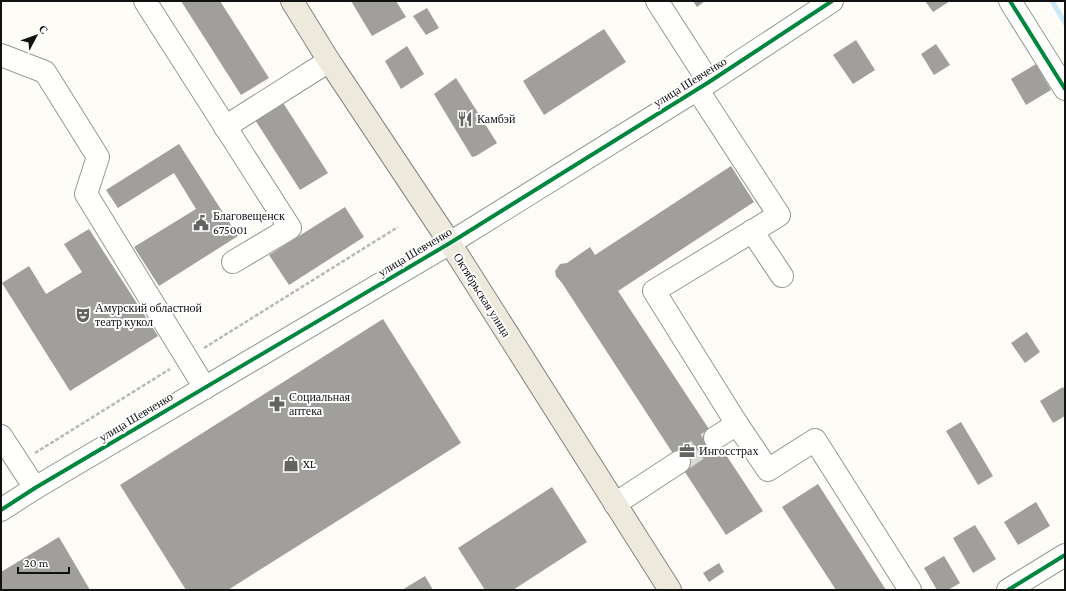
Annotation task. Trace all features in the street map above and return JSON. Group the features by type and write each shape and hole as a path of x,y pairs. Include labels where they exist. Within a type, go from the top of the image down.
{"main road":[{"name":"Октябрьская улица","path":"292,1 450,244 670,590"}],"street":[{"path":"145,1 290,228 234,262"},
{"path":"657,1 703,86 779,215 654,291 737,424 768,470 816,440 910,590"},
{"name":"улица Шевченко","path":"1,510 35,488 450,244 703,86 832,1"},
{"path":"1010,1 1065,89"},
{"path":"1,55 45,72 98,157 86,194 204,388"},
{"path":"225,127 329,60"},
{"path":"752,231 782,276"},
{"path":"715,438 737,424"},
{"path":"1,436 35,488"},
{"path":"615,504 679,462"},
{"path":"1008,590 1034,584 1065,555"}],"building":[{"path":"181,1 220,1 269,78 241,95"},
{"path":"351,1 396,1 406,17 372,36"},
{"path":"693,1 705,1 697,7"},
{"path":"925,1 950,1 933,12"},
{"path":"427,8 439,28 426,35 413,16"},
{"path":"604,29 626,62 544,115 523,81"},
{"path":"856,40 875,70 853,84 833,55"},
{"path":"936,44 950,65 934,75 921,54"},
{"path":"407,46 424,74 401,89 385,61"},
{"path":"1036,64 1051,90 1026,105 1011,79"},
{"name":"Камбэй","path":"456,78 497,143 472,157 434,94"},
{"path":"280,98 328,173 300,190 252,115"},
{"name":"Благовещенск 675001","path":"179,144 238,236 159,286 134,247 196,209 174,173 118,208 106,190"},
{"path":"731,166 754,202 618,291 763,511 726,535 556,276 555,271 560,264 567,263 590,247 595,255"},
{"path":"345,207 364,237 289,285 269,255"},
{"name":"Амурский областной театр кукол","path":"89,229 158,336 70,391 2,283 29,266 46,294 82,272 64,244"},
{"name":"XL","path":"383,319 461,443 228,590 186,590 120,485"},
{"path":"1027,332 1040,352 1025,363 1011,343"},
{"path":"1063,387 1065,390 1065,416 1053,423 1040,401"},
{"path":"961,422 993,476 978,485 946,431"},
{"path":"818,484 886,590 836,590 782,507"},
{"path":"552,487 587,542 513,590 485,590 458,548"},
{"path":"1036,502 1050,526 1018,545 1004,522"},
{"path":"975,525 996,559 973,573 953,538"},
{"path":"59,537 90,590 1,590 1,572"},
{"path":"944,556 960,583 948,590 937,590 924,568"},
{"path":"719,563 724,572 709,582 703,573"},
{"path":"425,576 433,590 402,590"}],"waterway":[{"path":"1052,1 1065,23"}],"tunnel":[{"path":"679,462 715,438"}],"cycle path":[{"path":"1,510 35,488 450,243 709,82 832,1"},
{"path":"1010,1 1065,89"},
{"path":"1008,590 1065,555"}],"place":[{"name":"Камбэй","path":"465,119"},
{"name":"Благовещенск 675001","path":"201,223"},
{"name":"Амурский областной театр кукол","path":"83,315"},
{"name":"Социальная аптека","path":"277,404"},
{"name":"Ингосстрах","path":"687,451"},
{"name":"XL","path":"291,464"}]}
